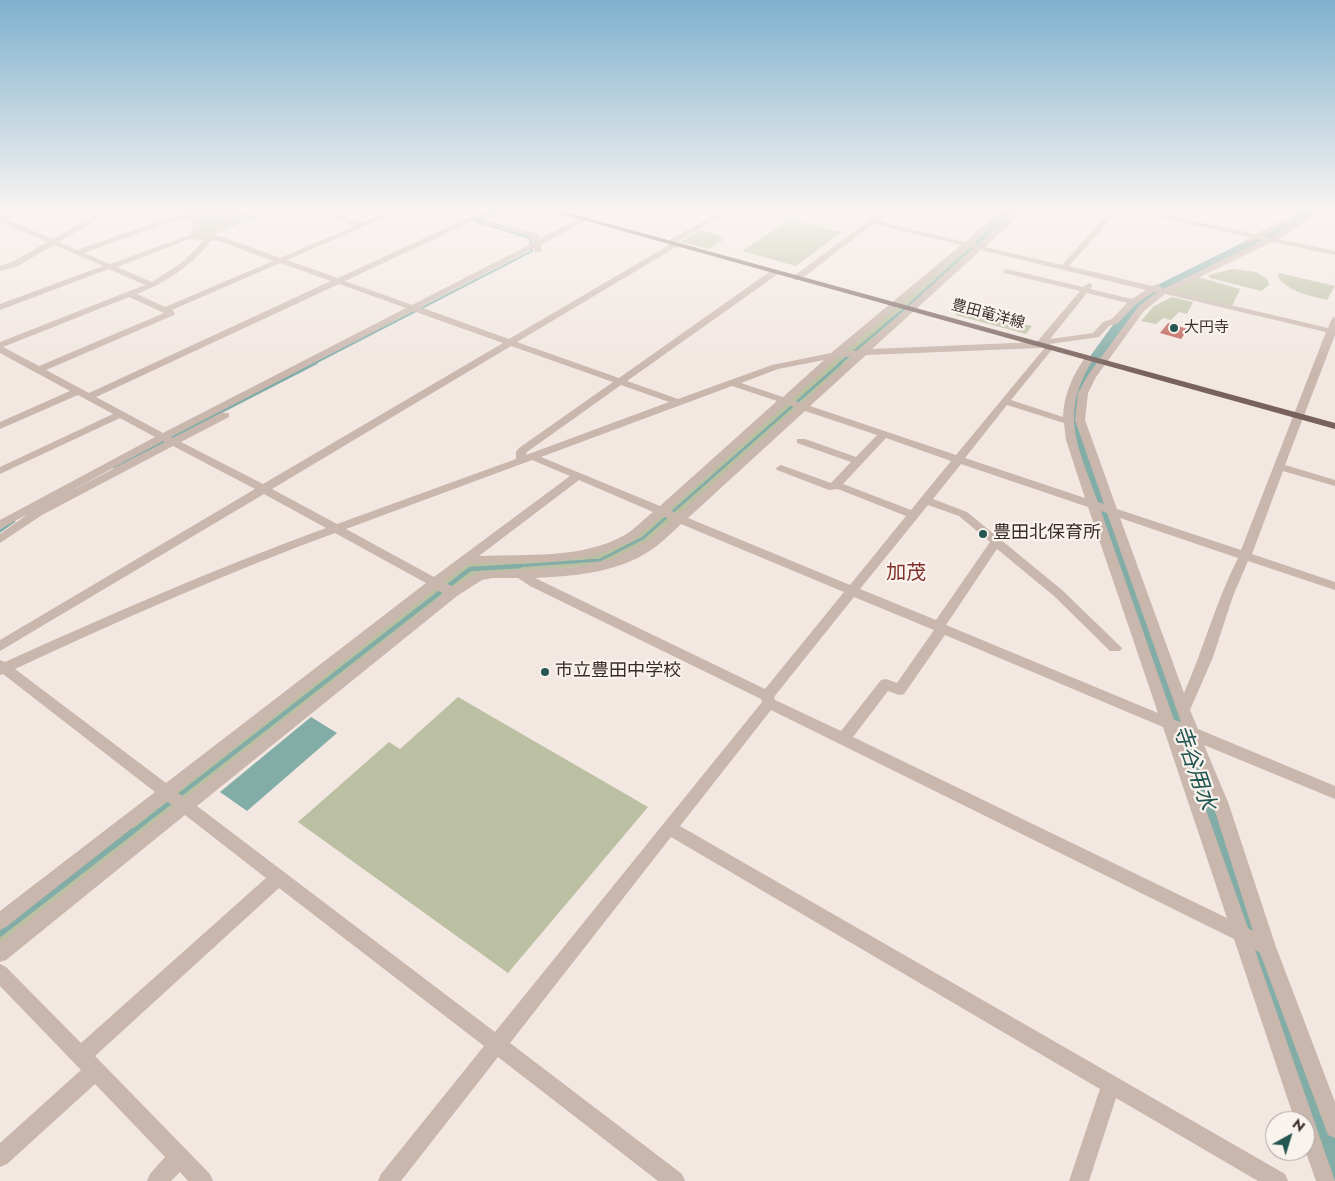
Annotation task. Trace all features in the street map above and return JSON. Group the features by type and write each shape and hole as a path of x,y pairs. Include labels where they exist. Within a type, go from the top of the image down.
{"main road":[{"name":"豊田竜洋線","path":"746,264 1335,426"}],"street":[{"path":"0,269 14,264"},
{"path":"107,264 152,285"},
{"path":"0,307 117,264"},
{"path":"0,345 152,285 184,264"},
{"path":"164,310 270,264"},
{"path":"292,264 680,403"},
{"path":"88,397 375,264"},
{"path":"0,526 163,437 509,264"},
{"path":"0,646 266,490 640,264"},
{"path":"797,278 816,264"},
{"path":"466,560 580,555 611,547 634,534 836,354 897,306 944,264"},
{"path":"0,954 453,593 478,576 572,573 617,563 636,555 680,519 962,264"},
{"path":"1051,264 1333,331"},
{"path":"675,1181 1,668 180,590 336,529 775,367 836,354 867,351 1042,345 1096,335 1106,324 1115,321 1133,302 1153,288 1203,264"},
{"path":"1219,264 1164,291 1141,309 1070,391 1067,420 1071,440 1102,508 1220,802 1266,946 1335,1128"},
{"path":"1007,271 1133,302"},
{"path":"521,461 521,452 523,450 775,272"},
{"path":"388,1181 669,828 852,592 1005,401 1042,345 1097,275"},
{"path":"38,370 171,313 130,294"},
{"path":"0,539 38,513 174,442 418,309"},
{"path":"1183,710 1213,639 1217,620 1234,575 1245,556 1297,415 1333,331 1335,320"},
{"path":"0,349 266,490 453,593"},
{"path":"1095,360 1083,392 1080,420 1102,508 1170,724 1245,937 1326,1181"},
{"path":"732,383 1335,586"},
{"path":"0,426 78,391"},
{"path":"1005,401 1067,420"},
{"path":"0,471 121,414"},
{"path":"781,468 833,488 883,435"},
{"path":"801,441 858,461"},
{"path":"534,457 1335,793"},
{"path":"1278,466 1335,483"},
{"path":"0,922 435,583 578,476"},
{"path":"836,485 914,515"},
{"path":"926,500 963,514 1058,593 1115,648"},
{"path":"844,739 886,684 899,690 996,542"},
{"path":"511,559 515,574 844,739 1266,946"},
{"path":"669,828 1278,1181"},
{"path":"81,1056 278,878"},
{"path":"0,973 203,1181"},
{"path":"0,1157 95,1070"},
{"path":"1078,1181 1111,1084"},
{"path":"157,1181 180,1157"}],"green space":[{"path":"942,264 961,264 660,537 617,563 478,576 0,954 0,926 466,560 570,556 611,547 640,530"},
{"path":"1206,264 1220,264 1149,302 1101,361 1081,402 1084,434 1335,1128 1335,1181 1315,1124 1315,1111 1310,1111 1069,428 1069,397 1089,358 1133,304 1148,293"},
{"path":"1232,269 1256,272 1267,279 1269,285 1261,291 1210,278 1209,275"},
{"path":"1279,273 1335,286 1327,300 1294,290 1282,282 1278,277"},
{"path":"1198,277 1240,289 1232,306 1169,291"},
{"path":"1172,297 1193,302 1187,314 1179,312 1171,320 1163,318 1156,324 1141,321 1154,306"},
{"path":"962,307 1032,326 1026,334 955,315"},
{"path":"458,697 648,807 508,973 298,822 389,742 400,749"}],"water":[{"path":"311,717 337,733 247,811 220,792"}],"building":[{"name":"大円寺","path":"1168,323 1188,329 1181,339 1160,333"}],"waterway":[{"path":"313,364 507,264"},
{"path":"839,364 954,264"},
{"name":"寺谷用水","path":"1099,355 1128,314 1148,295 1210,264"},
{"path":"114,467 316,363"},
{"path":"502,567 600,560 643,538 841,363"},
{"name":"寺谷用水","path":"1093,364 1079,389 1075,407 1077,436 1335,1173"},
{"path":"0,531 14,521"},
{"path":"177,797 470,569 520,566"},
{"path":"131,833 172,801"},
{"path":"0,934 133,831"}],"place":[{"name":"大円寺","path":"1174,328"},
{"name":"豊田北保育所","path":"983,534"},
{"name":"市立豊田中学校","path":"545,672"}],"district":[{"name":"加茂","path":"906,574"}]}
